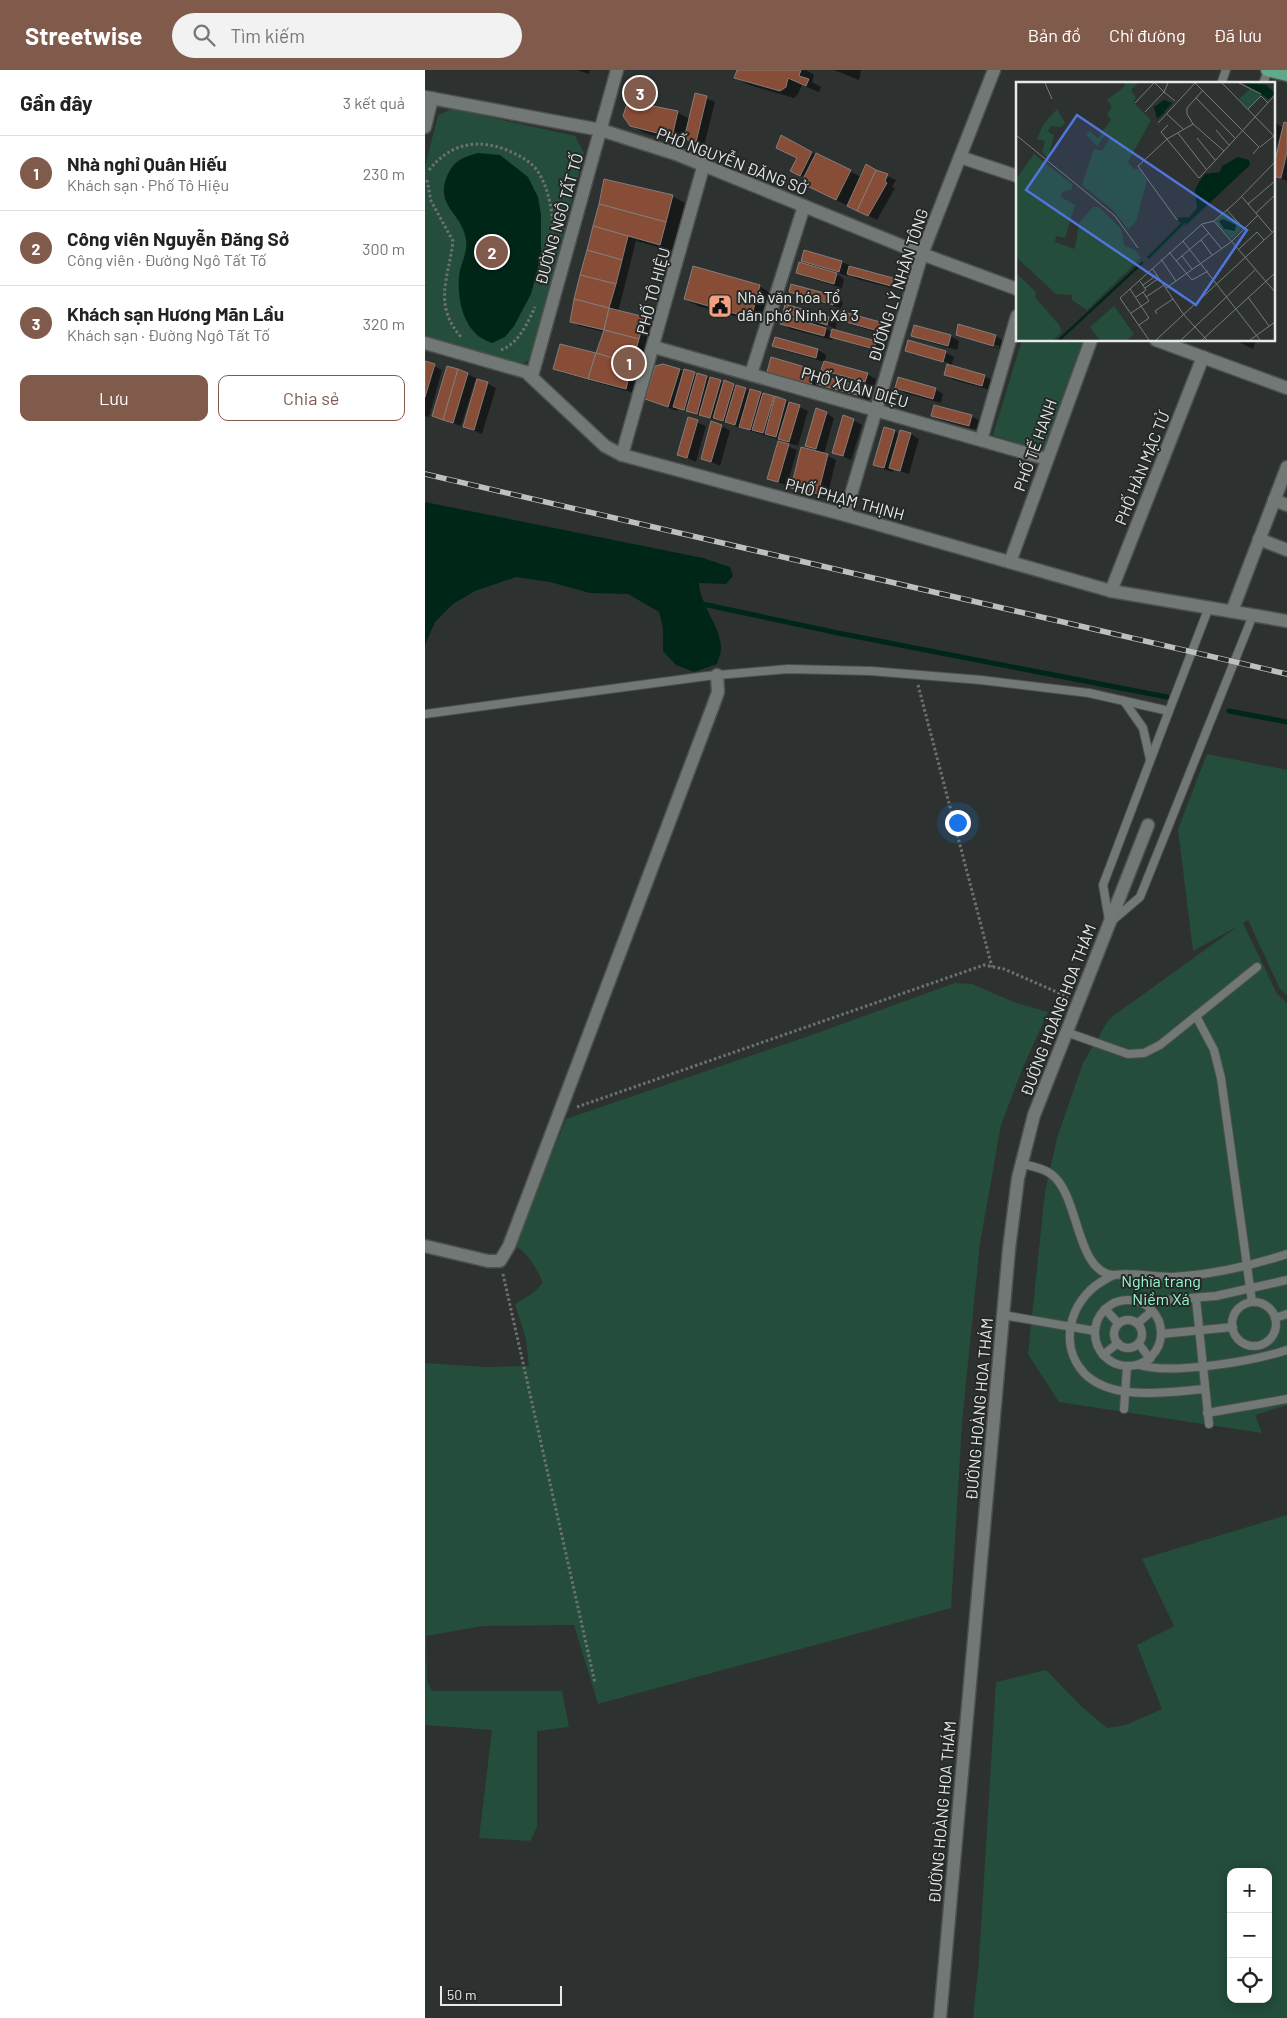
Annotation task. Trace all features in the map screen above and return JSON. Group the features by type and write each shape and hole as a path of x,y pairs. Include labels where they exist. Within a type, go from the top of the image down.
{"main road":[{"path":"1267,70 1287,75"}],"street":[{"name":"ĐƯỜNG NGÔ TẤT TỐ","path":"532,376 617,70"},
{"name":"ĐƯỜNG LÝ NHÂN TÔNG","path":"845,515 921,254 994,70"},
{"name":"PHỐ NGUYỄN ĐĂNG SỞ","path":"428,98 601,130 704,164 921,254 1016,289"},
{"path":"425,127 428,98"},
{"path":"960,157 1016,176"},
{"name":"PHỐ TÔ HIỆU","path":"622,455 654,347 704,164"},
{"path":"751,374 804,206"},
{"path":"981,440 1016,319"},
{"name":"PHỐ TẾ HANH","path":"1010,562 1091,341"},
{"path":"1159,341 1287,388"},
{"name":"PHỐ PHẠM THỊNH","path":"425,343 526,372 605,446 622,455 845,515 1111,591 1287,621"},
{"name":"PHỐ XUÂN DIỆU","path":"654,347 1047,459"},
{"name":"PHỐ HÀN MẶC TỬ","path":"1111,591 1203,358"},
{"path":"1232,611 1287,466"},
{"path":"1274,500 1287,505"},
{"path":"1259,539 1287,550"},
{"path":"425,1246 488,1261 500,1261 509,1246 713,706 718,692 717,675"},
{"name":"ĐƯỜNG HOÀNG HOA THÁM","path":"940,2018 1009,1249 1022,1164 1034,1114 1148,825"}],"lane":[{"path":"1222,82 1226,70"},
{"path":"1209,607 1103,885 1109,922 1140,897 1253,615"},
{"path":"425,714 717,675 788,669 871,671 1089,693 1169,711"},
{"path":"1124,701 1143,728 1150,761"},
{"path":"1066,1032 1128,1054 1144,1053 1160,1045 1257,967"},
{"path":"1196,1016 1214,1050 1221,1078 1252,1302"},
{"path":"1022,1164 1052,1175 1064,1191 1092,1264 1105,1274 1171,1277 1219,1271 1287,1254"},
{"path":"1113,1275 1084,1294 1077,1306 1071,1327 1070,1345 1081,1369 1101,1386 1125,1391 1157,1393 1205,1389"},
{"path":"1287,1280 1250,1290 1196,1299 1140,1302 1121,1300 1105,1309 1097,1320 1095,1331 1096,1344 1103,1355 1111,1362 1155,1369 1203,1365 1287,1350"},
{"path":"1196,1299 1209,1424"},
{"path":"1139,1365 1150,1359 1160,1344 1161,1334 1160,1324 1152,1311 1140,1302"},
{"path":"1252,1302 1265,1304 1275,1318 1274,1333 1271,1338 1259,1345 1253,1346 1241,1341 1233,1327 1235,1312 1245,1304 1252,1302"},
{"path":"1105,1309 1119,1323"},
{"path":"1138,1324 1152,1311"},
{"path":"1275,1318 1287,1314"},
{"path":"1003,1315 1095,1331"},
{"path":"1130,1319 1138,1324 1143,1332 1139,1344 1129,1348 1117,1343 1114,1333 1119,1323 1130,1319"},
{"path":"1161,1334 1233,1327"},
{"path":"1103,1355 1117,1343"},
{"path":"1139,1344 1150,1359"},
{"path":"1124,1409 1127,1366"},
{"path":"1207,1413 1287,1399"}],"path":[{"path":"429,170 447,153 463,145 483,143 524,158 537,170 551,204 555,244"},
{"path":"427,180 427,192 453,241 445,274 445,301 452,325 464,341"},
{"path":"494,352 511,345 538,302"},
{"path":"915,675 931,743 993,967"},
{"path":"559,1113 984,966 1004,969 1077,1002"},
{"path":"500,1261 595,1683"}],"green space":[{"path":"452,109 575,136 584,153 532,359 519,365 425,338 425,167 438,115"},
{"path":"1022,341 1083,341 1043,451 993,435"},
{"name":"Nghĩa trang Niềm Xá","path":"1207,754 1287,770 1287,995 1280,989 1248,920 1243,923 1277,994 1287,1003 1287,1405 1255,1415 1262,1433 1059,1402 1028,1354 1045,1192 1057,1138 1083,1063 1109,1019 1238,926 1193,951 1178,829"},
{"path":"955,983 972,984 1016,1003 1048,1012 1023,1067 1001,1125 980,1243 962,1423 951,1608 598,1704 574,1625 482,1626 426,1636 427,1681 432,1691 562,1691 569,1727 537,1731 537,1827 530,1841 479,1838 492,1730 425,1725 425,1363 487,1367 529,1366 526,1339 515,1304 533,1293 543,1283 532,1262 515,1245 566,1119 809,1036"},
{"path":"1287,1515 1287,2018 973,2018 979,1960 996,1682 1046,1670 1082,1707 1107,1728 1126,1725 1162,1709 1137,1645 1174,1626 1142,1559"}],"shaded area":[{"path":"478,153 500,155 528,177 538,197 541,214 541,256 531,294 514,326 505,337 492,343 475,333 461,307 459,277 466,249 466,240 464,231 446,202 444,194 444,185 453,165 464,158"},
{"path":"425,502 703,558 730,567 733,576 726,584 699,583 700,592 720,641 721,651 717,664 694,672 676,665 663,651 663,628 659,612 628,594 590,593 550,582 516,577 475,591 453,604 435,622 425,645"}],"building":[{"path":"737,70 801,70 799,76 809,79 806,86 788,78 786,87 780,91 734,78"},
{"path":"695,93 707,96 696,142 684,139"},
{"path":"628,101 678,111 672,137 630,126 623,116"},
{"path":"1284,122 1287,123 1287,152 1281,178 1274,176 1274,166"},
{"path":"781,135 812,152 800,176 790,171 797,158 776,148"},
{"path":"816,153 851,170 836,200 801,183"},
{"path":"866,164 876,170 857,211 847,206"},
{"path":"876,170 888,174 885,181 887,183 868,216 857,211"},
{"path":"604,179 673,195 666,222 599,204"},
{"path":"599,204 666,222 660,245 593,226"},
{"path":"593,226 628,236 622,260 587,250"},
{"path":"587,250 622,260 616,284 580,275"},
{"path":"804,250 842,261 839,272 801,261"},
{"path":"799,262 837,273 834,284 796,273"},
{"path":"693,266 760,285 751,318 684,299"},
{"path":"849,266 893,278 891,286 847,274"},
{"path":"580,275 616,284 609,308 574,299"},
{"path":"791,284 835,296 833,305 789,292"},
{"path":"574,299 609,308 604,330 570,322"},
{"path":"785,304 829,317 827,325 783,313"},
{"path":"609,308 645,317 639,339 604,330"},
{"path":"840,311 884,323 882,332 838,320"},
{"path":"783,315 826,328 824,336 780,324"},
{"path":"958,324 996,335 993,346 956,335"},
{"path":"914,325 951,335 948,346 911,336"},
{"path":"832,329 876,341 874,349 830,337"},
{"path":"604,330 639,339 632,364 596,353"},
{"path":"775,337 818,349 816,358 772,346"},
{"path":"908,340 946,351 943,362 905,351"},
{"path":"560,344 596,353 588,379 553,369"},
{"path":"596,353 632,364 626,389 588,379"},
{"path":"771,357 815,370 811,385 767,372"},
{"path":"425,361 435,364 425,397"},
{"path":"824,361 868,373 865,382 821,370"},
{"path":"663,364 680,369 668,407 645,399 655,366"},
{"path":"947,364 985,375 982,386 944,375"},
{"path":"447,366 458,369 443,420 432,416"},
{"path":"458,369 468,373 453,423 443,420"},
{"path":"684,369 695,372 684,410 673,407"},
{"path":"697,373 707,376 697,414 686,411"},
{"path":"819,375 863,387 860,396 816,384"},
{"path":"710,377 721,380 710,418 699,415"},
{"path":"898,377 936,388 933,399 895,388"},
{"path":"477,379 488,382 474,430 463,427"},
{"path":"724,380 734,384 723,421 713,418"},
{"path":"736,385 746,388 735,425 725,422"},
{"path":"750,389 761,392 750,430 739,427"},
{"path":"763,393 774,396 763,433 752,430"},
{"path":"775,396 786,400 776,437 765,434"},
{"path":"789,402 800,405 789,442 778,439"},
{"path":"934,405 972,415 969,426 931,416"},
{"path":"816,408 827,412 816,449 805,446"},
{"path":"843,415 854,419 843,456 832,453"},
{"path":"688,417 698,420 687,458 677,455"},
{"path":"711,421 722,425 711,462 701,459"},
{"path":"884,427 895,430 884,468 873,465"},
{"path":"900,430 911,433 900,471 889,468"},
{"path":"778,441 789,444 778,482 767,479"},
{"path":"801,447 828,454 818,494 791,488"}],"waterway":[{"path":"698,603 838,633 1167,697"},
{"path":"1229,711 1287,722"}],"railway":[{"path":"425,474 1287,674"}],"place":[{"name":"Khách sạn Hương Mãn Lầu","path":"640,93"},
{"name":"Công viên Nguyễn Đăng Sở","path":"492,252"},
{"name":"Nhà văn hóa Tổ dân phố Ninh Xá 3","path":"720,306"},
{"name":"Nhà nghỉ Quân Hiếu","path":"629,363"}]}
